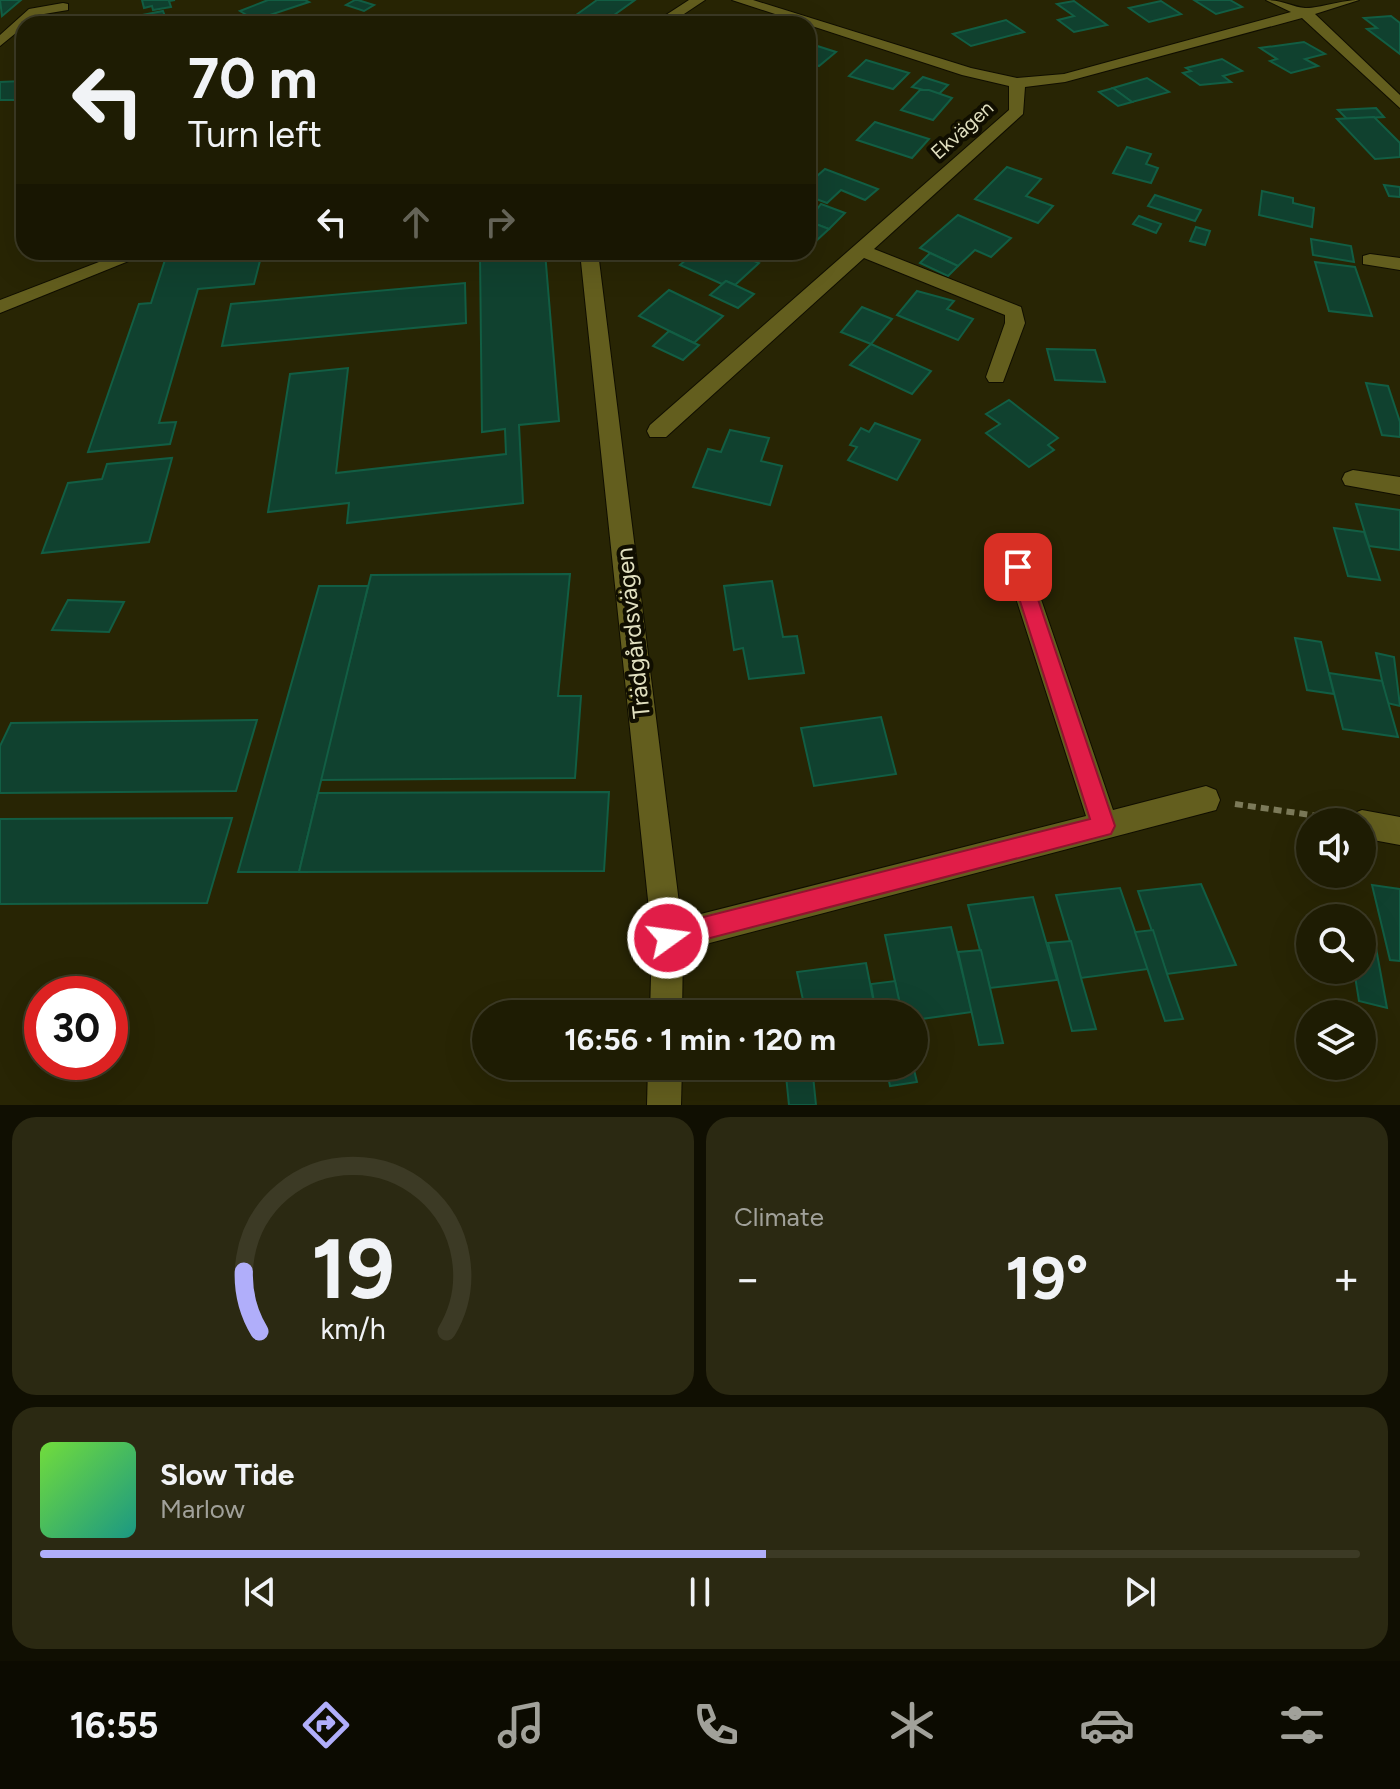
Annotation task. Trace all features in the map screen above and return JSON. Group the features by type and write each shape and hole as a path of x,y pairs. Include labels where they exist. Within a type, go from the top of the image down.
{"street":[{"path":"672,16 698,0"},
{"path":"739,0 790,16"},
{"path":"1273,0 1305,13 1400,103"},
{"name":"Ekvägen","path":"658,431 1017,111 1017,83 1065,78 1352,0"},
{"path":"29,16 34,12 63,7"},
{"path":"816,24 967,72 1017,83"},
{"path":"0,42 16,28"},
{"path":"861,250 1014,312 1015,323 996,377"},
{"path":"0,307 121,260"},
{"name":"Trädgårdsvägen","path":"590,260 668,938 666,1000"},
{"path":"1370,260 1400,264"},
{"path":"1353,479 1400,486"},
{"path":"1018,567 1104,826"},
{"path":"668,938 1206,800"},
{"path":"1376,826 1400,831"},
{"path":"664,1105 665,1080"}],"path":[{"path":"1206,800 1296,814"}],"building":[{"path":"0,0 21,0 2,16"},
{"path":"142,0 175,0 169,1 171,7 153,10 152,6 144,8"},
{"path":"268,0 309,2 267,16 248,16 240,11"},
{"path":"355,0 374,5 364,11 346,5"},
{"path":"597,0 635,0 613,16 576,15"},
{"path":"1194,0 1230,0 1242,7 1216,14"},
{"path":"1074,1 1107,25 1074,32 1058,20 1074,16 1057,4"},
{"path":"1161,1 1181,14 1149,22 1129,8"},
{"path":"163,11 165,16 137,16"},
{"path":"1391,16 1400,23 1400,54 1367,29 1377,28 1364,18"},
{"path":"1006,20 1024,32 971,46 953,34"},
{"path":"1304,42 1325,54 1305,59 1318,66 1291,73 1270,61 1277,59 1260,48"},
{"path":"816,46 836,52 819,66 816,65"},
{"path":"1222,59 1242,71 1223,76 1231,82 1200,85 1183,73 1191,71 1186,68"},
{"path":"866,60 909,73 893,89 849,76"},
{"path":"923,77 948,85 939,94 912,87"},
{"path":"1147,78 1169,92 1132,102 1113,88"},
{"path":"16,81 16,100 0,100 0,82"},
{"path":"1113,88 1132,102 1118,106 1099,92"},
{"path":"920,90 952,98 933,120 901,110"},
{"path":"1376,108 1384,117 1347,119 1338,110"},
{"path":"1374,117 1400,143 1400,157 1375,159 1337,119"},
{"path":"875,122 929,139 912,158 857,140"},
{"path":"1127,147 1151,154 1146,164 1158,168 1151,183 1113,173"},
{"path":"1007,167 1041,179 1026,196 1053,206 1038,223 975,199"},
{"path":"825,169 878,189 865,200 841,190 827,203 816,199 816,177"},
{"path":"1384,185 1400,187 1400,197 1389,196"},
{"path":"1262,191 1293,198 1293,203 1314,208 1312,227 1259,215"},
{"path":"1155,195 1201,210 1195,221 1148,206"},
{"path":"821,204 845,213 829,229 816,224 816,211"},
{"path":"958,215 1011,238 991,257 975,250 958,266 920,248"},
{"path":"1139,216 1161,224 1156,233 1133,224"},
{"path":"816,224 829,229 817,240"},
{"path":"1196,227 1210,231 1205,245 1190,241"},
{"path":"1311,239 1351,246 1354,262 1313,255"},
{"path":"930,253 958,266 948,276 920,263"},
{"path":"165,260 260,260 254,284 198,289 159,423 176,422 170,444 88,452 139,304 151,303"},
{"path":"480,260 546,260 559,421 519,425 523,503 347,523 349,503 268,512 290,374 348,368 336,473 506,454 505,429 482,432"},
{"path":"686,260 752,260 759,263 735,285 726,281 722,284 680,265"},
{"path":"1315,262 1355,267 1372,316 1329,311"},
{"path":"726,281 754,294 738,308 710,295"},
{"path":"465,283 466,323 222,346 231,304"},
{"path":"669,290 723,316 694,343 639,316"},
{"path":"917,291 954,301 947,309 973,319 958,340 897,315"},
{"path":"862,307 892,319 871,344 841,332"},
{"path":"669,331 699,345 683,360 653,346"},
{"path":"871,344 931,371 912,394 850,365"},
{"path":"1047,349 1095,350 1105,382 1055,380"},
{"path":"1366,383 1388,386 1400,422 1400,437 1382,435"},
{"path":"1009,400 1058,438 1048,445 1054,450 1029,467 986,433 1000,424 986,414"},
{"path":"875,423 920,440 897,480 848,460 857,447 850,445 861,428 869,432"},
{"path":"730,430 769,438 761,461 782,466 770,505 693,487 708,449 721,452"},
{"path":"172,458 149,542 42,553 68,483 102,479 107,464"},
{"path":"1356,504 1400,510 1400,550 1369,546"},
{"path":"1334,528 1364,532 1380,580 1348,576"},
{"path":"570,574 558,696 581,696 575,778 320,780 371,575"},
{"path":"772,581 783,637 797,636 804,673 749,679 743,648 734,650 724,586"},
{"path":"319,586 368,586 299,872 238,872"},
{"path":"68,600 124,602 109,632 52,630"},
{"path":"1295,638 1321,642 1334,694 1307,690"},
{"path":"1376,653 1394,657 1400,706 1387,703"},
{"path":"1329,673 1382,681 1398,737 1343,729"},
{"path":"881,717 896,774 814,786 801,728"},
{"path":"257,720 236,791 0,793 0,746 11,723"},
{"path":"609,792 604,871 299,872 318,793"},
{"path":"232,818 207,903 0,904 0,819"},
{"path":"1201,884 1236,965 1167,974 1138,891"},
{"path":"1376,886 1400,889 1400,961 1390,960 1373,888"},
{"path":"1120,888 1148,969 1081,978 1056,895"},
{"path":"1033,897 1057,980 990,988 968,905"},
{"path":"951,927 972,1012 928,1018 928,1000 899,1000 885,935"},
{"path":"1153,930 1183,1019 1165,1021 1135,932"},
{"path":"1071,941 1096,1029 1072,1031 1048,943"},
{"path":"1376,948 1387,1008 1376,1005 1376,1000 1359,1000 1356,984 1376,984"},
{"path":"981,950 1003,1043 979,1045 958,952"},
{"path":"866,963 873,1000 803,1000 797,972"},
{"path":"895,981 899,1000 874,1000 871,984"},
{"path":"786,1080 813,1080 816,1105 789,1105"},
{"path":"889,1080 917,1082 890,1086"}],"route":[{"path":"668,938 1104,826 1018,567"}]}
